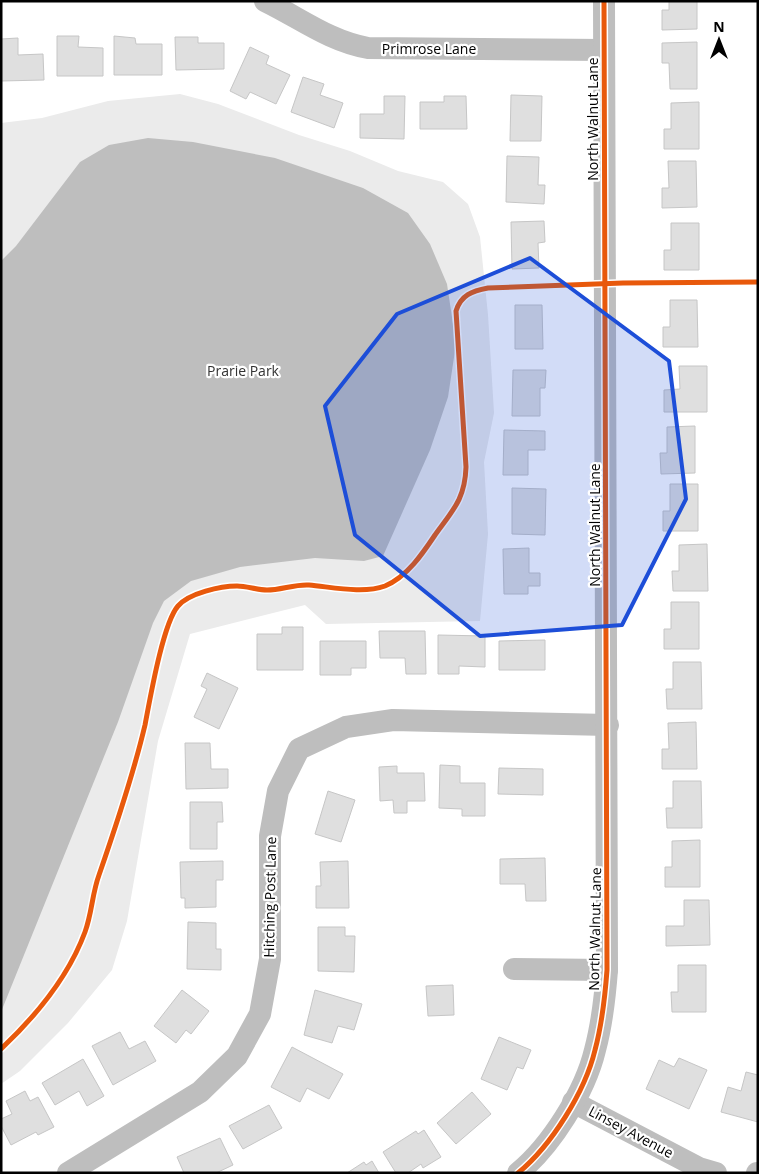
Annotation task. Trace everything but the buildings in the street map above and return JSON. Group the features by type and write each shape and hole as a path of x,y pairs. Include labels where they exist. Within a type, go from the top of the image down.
{"street":[{"name":"Primrose Lane","path":"265,1 320,32 341,41 368,48 604,50"},
{"name":"North Walnut Lane","path":"518,1173 546,1144 573,1102 595,1052 601,1028 607,970 608,725 604,1"},
{"name":"Hitching Post Lane","path":"68,1173 200,1092 237,1056 260,1014 270,959 270,836 278,791 299,748 346,727 393,720 608,725"},
{"path":"514,969 607,970"},
{"name":"Linsey Avenue","path":"573,1102 699,1168 716,1173"}],"highlighted area":[{"path":"530,258 669,361 686,499 622,625 480,636 355,535 325,406 397,314"}],"green space":[{"name":"Prarie Park","path":"180,94 218,104 299,135 350,151 398,171 443,182 468,204 480,237 488,315 494,413 484,462 488,534 480,621 326,624 305,605 190,634 158,741 127,921 112,970 68,1023 20,1071 1,1084 1,123 42,118 108,101"}],"shaded area":[{"name":"Prarie Park","path":"148,138 193,142 275,158 363,188 408,213 430,244 447,284 456,344 448,397 430,450 383,556 364,561 315,558 240,567 191,581 164,601 153,623 118,722 1,1012 1,261 16,246 80,162 109,145"}],"cycle path":[{"path":"518,1173 543,1148 554,1133 575,1100 583,1083 600,1030 607,970 604,1"},
{"path":"1,1049 50,995 70,965 85,932 97,882 124,801 140,744 162,644 172,615 178,606 183,601 197,594 230,586 267,590 304,585 357,590 385,586 400,577 414,564 457,504 463,488 466,467 456,311 464,297 472,292 488,288 623,283 758,282"}]}
